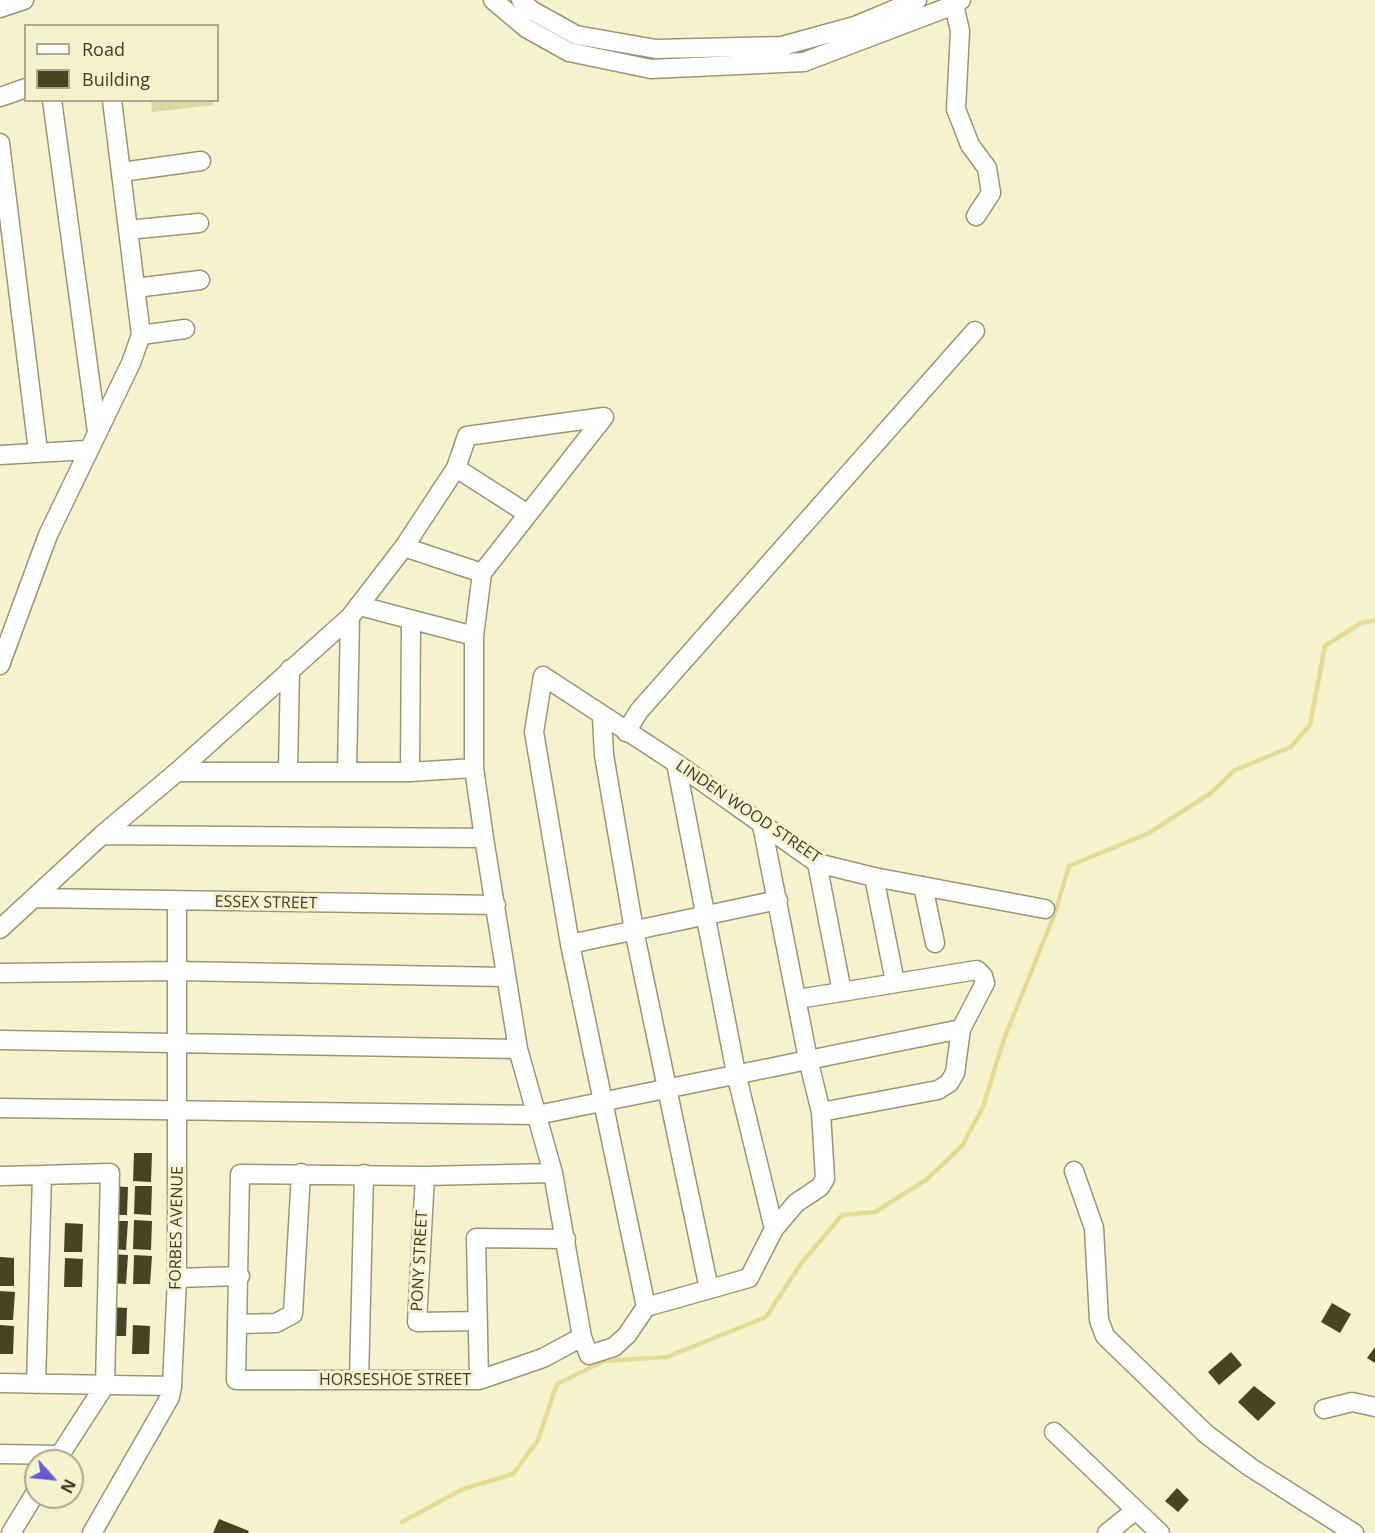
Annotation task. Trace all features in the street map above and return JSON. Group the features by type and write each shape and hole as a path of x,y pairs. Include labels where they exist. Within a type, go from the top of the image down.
{"street":[{"path":"0,8 24,0"},
{"path":"493,0 526,28 569,52 651,69 804,62 956,2 960,31 956,109 970,145 987,168 991,193 976,216"},
{"path":"521,0 531,10 576,35 656,49 782,46 855,26 917,0"},
{"path":"569,52 576,35"},
{"path":"0,97 24,89"},
{"path":"52,102 97,432"},
{"path":"2,661 48,535 87,450 131,363 141,335 112,102"},
{"path":"0,143 38,451"},
{"path":"122,172 201,161"},
{"path":"129,230 199,223"},
{"path":"135,288 200,280"},
{"path":"141,335 185,329"},
{"path":"626,732 639,711 975,331"},
{"path":"0,929 102,835 177,772 355,612 404,547 456,468 467,436 603,417 482,573 474,636 474,768 506,976 518,1049 553,1173 582,1337 589,1355 614,1347 627,1335 646,1307 749,1278 774,1229 795,1203 820,1187 825,1179 821,1112 808,1059 762,825"},
{"path":"0,455 38,451 87,450"},
{"path":"456,468 528,514"},
{"path":"404,547 482,573"},
{"path":"355,612 411,620 474,636"},
{"path":"347,770 355,612"},
{"path":"410,772 411,620"},
{"path":"0,626 2,661"},
{"path":"288,770 290,669"},
{"name":"LINDEN WOOD STREET","path":"570,944 534,732 543,676 602,717 676,763 817,862 874,877 1045,909"},
{"path":"602,717 604,755 634,930 709,1289"},
{"path":"676,763 736,1073 774,1229"},
{"path":"177,772 347,770 410,772 474,768"},
{"path":"102,835 484,838"},
{"path":"817,862 842,992"},
{"path":"874,877 895,982"},
{"path":"923,886 935,942"},
{"name":"ESSEX STREET","path":"35,898 177,902 496,905"},
{"path":"646,1307 601,1102 570,944 778,900"},
{"name":"FORBES AVENUE","path":"92,1533 170,1396 172,1386 177,1278 177,902"},
{"path":"798,999 977,970 983,976 985,983 961,1029 955,1073 949,1083 938,1090 821,1112"},
{"path":"0,973 176,971 506,976"},
{"path":"0,1108 537,1114 961,1029"},
{"path":"0,1040 518,1049"},
{"path":"1074,1171 1094,1228 1099,1320 1109,1342 1215,1440 1250,1467 1354,1533"},
{"path":"0,1176 110,1173 105,1385 63,1449"},
{"path":"301,1173 293,1314 276,1323 238,1324 240,1173 301,1173 364,1174 425,1176 553,1173"},
{"path":"358,1380 364,1174"},
{"path":"36,1384 42,1175"},
{"name":"PONY STREET","path":"425,1176 417,1322 478,1321"},
{"path":"479,1380 476,1238 566,1239"},
{"path":"177,1278 240,1276"},
{"name":"HORSESHOE STREET","path":"238,1324 236,1380 479,1380 543,1358 582,1337"},
{"path":"0,1383 172,1386"},
{"path":"1324,1409 1352,1402 1375,1407"},
{"path":"1054,1432 1160,1533"},
{"path":"0,1454 24,1456"},
{"path":"11,1533 26,1509"},
{"path":"1107,1533 1136,1510"}],"shaded area":[{"path":"151,102 213,102 213,105 152,112"}],"building":[{"path":"134,1153 152,1153 151,1182 133,1181"},
{"path":"110,1186 128,1187 127,1215 109,1215"},
{"path":"135,1186 152,1186 151,1215 134,1214"},
{"path":"134,1220 152,1221 151,1250 133,1249"},
{"path":"110,1221 128,1221 126,1250 109,1249"},
{"path":"65,1223 83,1224 82,1252 64,1252"},
{"path":"110,1254 128,1255 126,1284 108,1283"},
{"path":"134,1255 152,1256 150,1284 133,1284"},
{"path":"0,1257 14,1258 14,1286 0,1286"},
{"path":"65,1258 83,1259 82,1287 64,1287"},
{"path":"0,1291 15,1292 13,1320 0,1320"},
{"path":"1332,1303 1351,1314 1340,1333 1321,1322"},
{"path":"109,1307 127,1308 126,1336 108,1336"},
{"path":"0,1325 14,1326 13,1354 0,1354"},
{"path":"133,1325 150,1326 149,1354 132,1354"},
{"path":"1375,1347 1375,1363 1367,1358"},
{"path":"1231,1352 1242,1365 1219,1385 1208,1372"},
{"path":"1254,1386 1276,1403 1258,1421 1238,1402"},
{"path":"1177,1488 1189,1500 1178,1512 1165,1501"},
{"path":"219,1519 249,1531 248,1533 213,1533"}],"waterway":[{"path":"402,1522 463,1489 513,1474 538,1440 557,1384 604,1361 667,1357 766,1317 800,1265 842,1215 875,1212 926,1180 962,1146 983,1107 1004,1039 1055,913 1069,866 1149,833 1211,793 1235,770 1291,747 1310,725 1325,646 1361,623 1375,620"}]}
